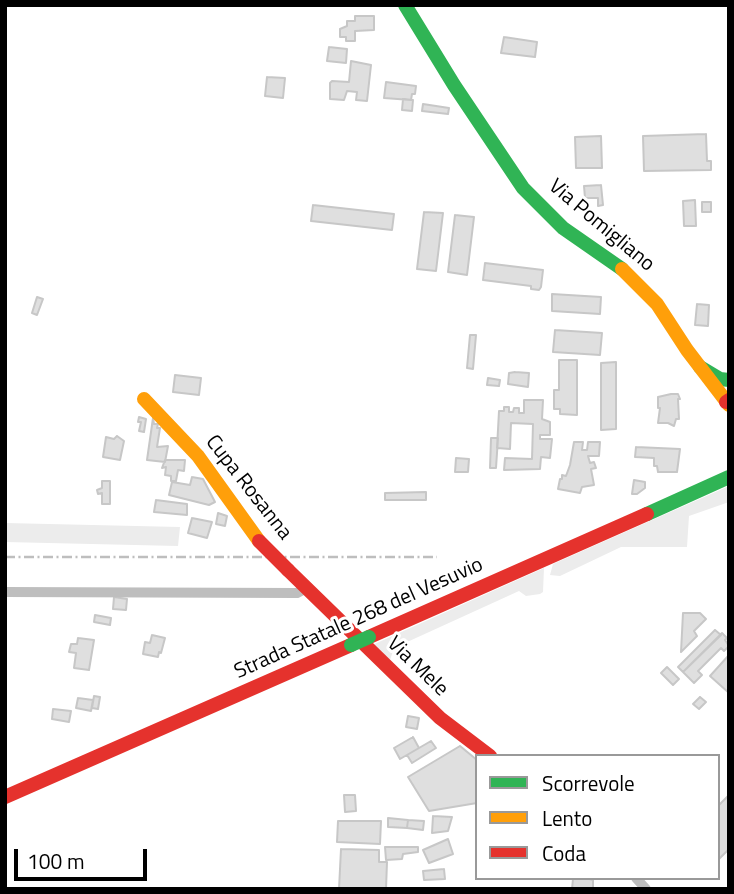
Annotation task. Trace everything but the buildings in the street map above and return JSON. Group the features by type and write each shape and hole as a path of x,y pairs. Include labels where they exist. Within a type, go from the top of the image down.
{"main road":[{"name":"Via Pomigliano","path":"405,5 454,85 523,188 563,228 628,273 642,287 728,403"},
{"path":"700,367 720,379 729,380"},
{"name":"Cupa Rosanna","path":"144,398 198,456 259,541 321,601"},
{"name":"Strada Statale 268 del Vesuvio","path":"5,797 729,477"},
{"name":"Via Mele","path":"321,601 440,718 487,754"}],"street":[{"path":"5,592 297,593 308,587"}],"shaded area":[{"path":"729,486 729,502 689,516 687,547 621,547 560,576 550,575 553,564"},
{"path":"5,523 180,527 178,546 5,542"},
{"path":"544,568 543,592 540,594 526,596 519,591 394,648 390,660 370,646"}],"railway":[{"path":"5,557 437,557"}],"traffic: fast":[{"path":"405,5 454,85 523,188 563,228 622,269"},
{"path":"700,367 720,379 729,380"},
{"path":"647,514 729,477"},
{"path":"351,645 369,637"}],"traffic: slow":[{"path":"622,269 657,304 687,350 729,405"},
{"path":"144,399 198,456 259,541"}],"traffic: jam":[{"path":"369,637 647,514"},
{"path":"259,541 288,570"},
{"path":"288,570 440,718 487,754"},
{"path":"5,797 351,645"}]}
